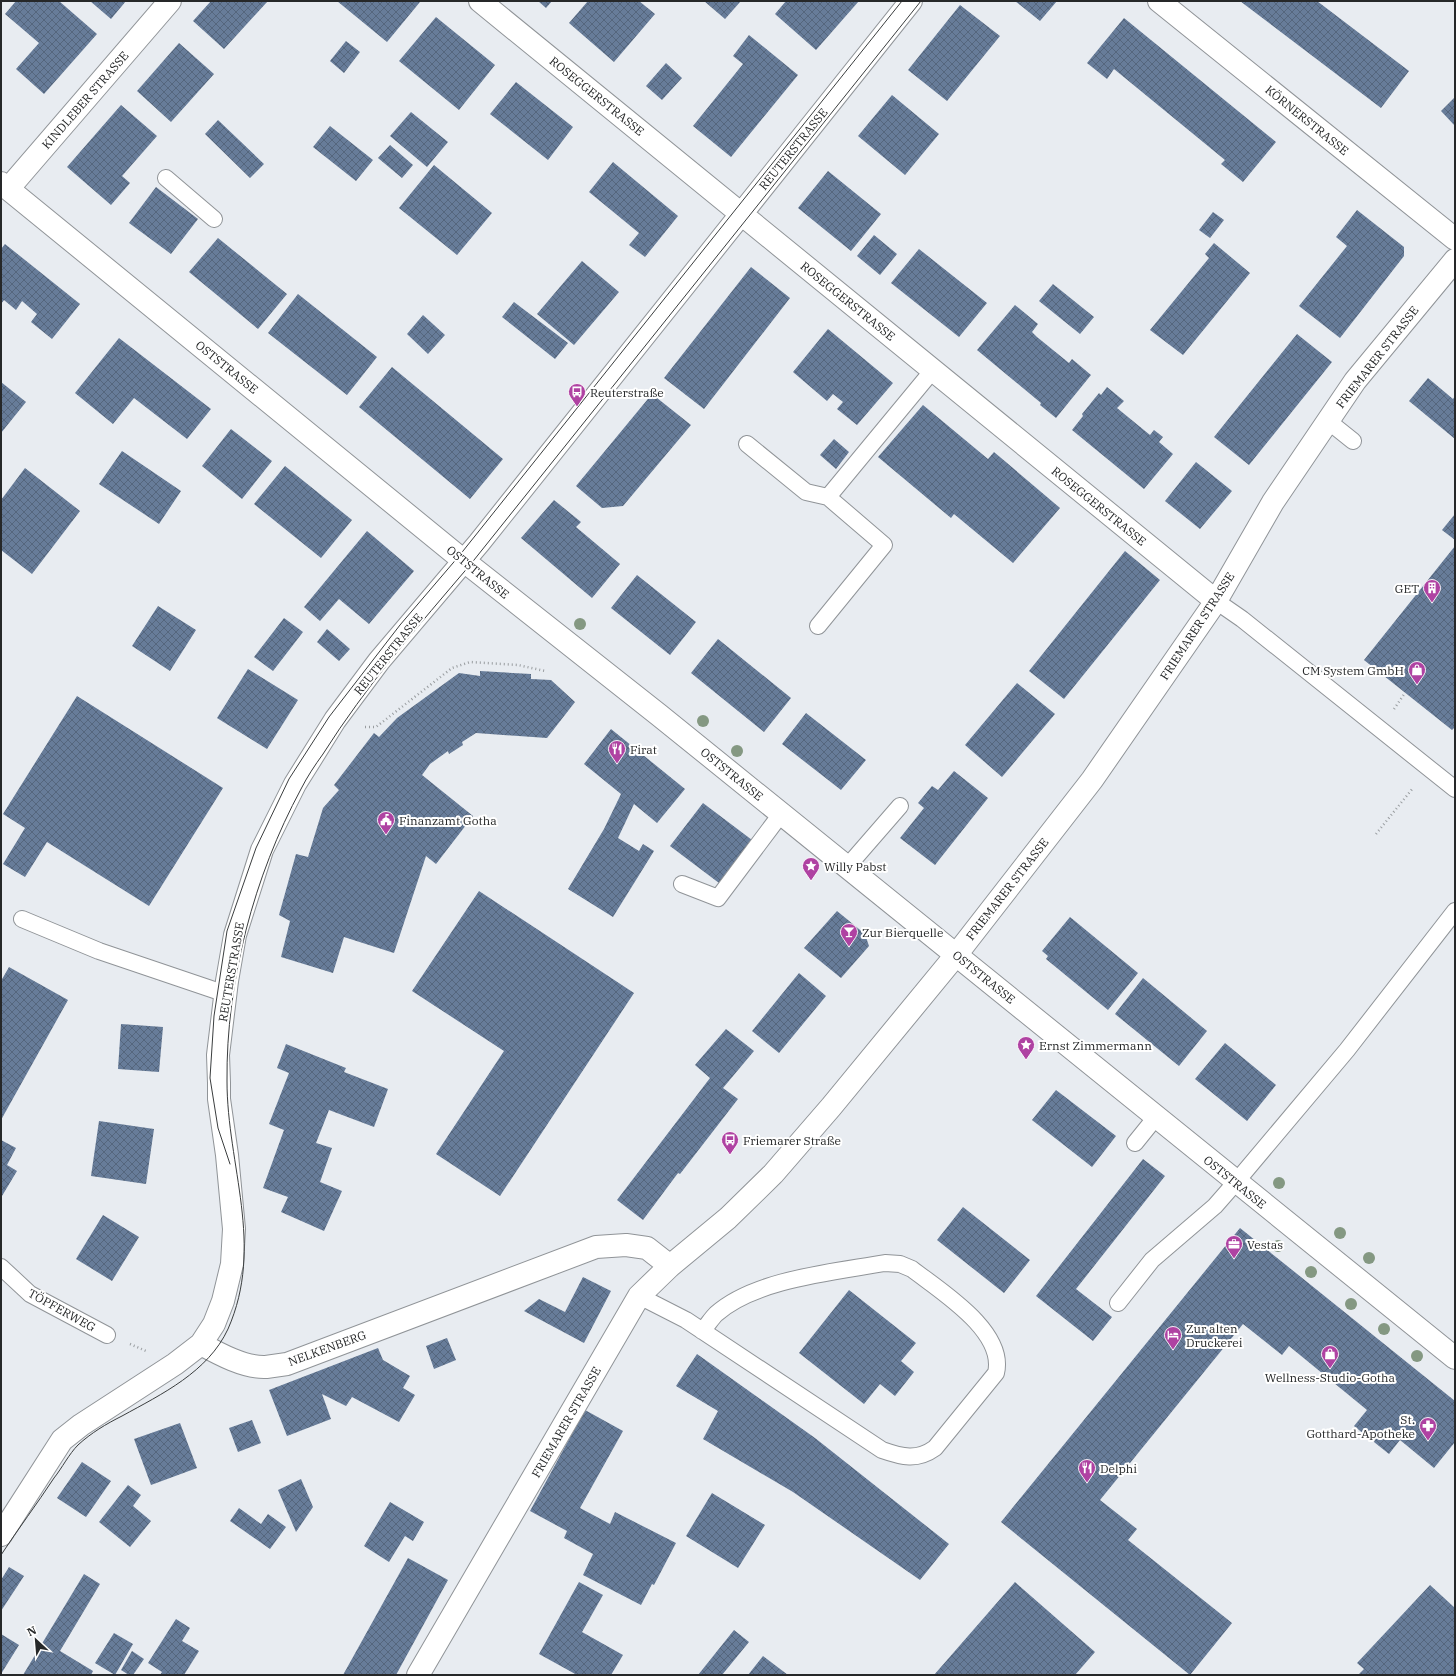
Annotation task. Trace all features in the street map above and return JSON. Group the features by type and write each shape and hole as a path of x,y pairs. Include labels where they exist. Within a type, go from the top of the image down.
{"street":[{"name":"KINDLEBER STRASSE","path":"3,191 170,1"},
{"name":"ROSEGGERSTRASSE","path":"480,1 1216,601"},
{"name":"REUTERSTRASSE","path":"201,1344 214,1324 223,1301 232,1264 234,1229 227,1155 219,1099 218,1055 235,935 262,850 295,784 335,720 379,661 464,561 911,1"},
{"name":"KÖRNERSTRASSE","path":"1159,1 1455,239"},
{"name":"OSTSTRASSE","path":"3,191 847,867 1455,1358"},
{"name":"FRIEMARER STRASSE","path":"418,1675 639,1296 670,1266 728,1218 773,1174 831,1107 956,955 1092,780 1216,601 1273,502 1355,381 1455,260"},
{"name":"NELKENBERG","path":"201,1344 228,1358 244,1363 264,1367 287,1364 596,1247 626,1245 648,1248 670,1266"},
{"path":"1,1535 62,1440 81,1425 175,1364 201,1344"}],"lane":[{"path":"166,178 214,219"},
{"path":"828,497 933,370"},
{"path":"1328,421 1353,441"},
{"path":"747,444 806,492 828,497 884,545 818,626"},
{"path":"1216,601 1242,619 1455,789"},
{"path":"847,867 900,806"},
{"path":"682,884 718,898 781,814"},
{"path":"1118,1303 1152,1260 1215,1206 1236,1182 1347,1050 1455,911"},
{"path":"22,919 98,951 226,994"},
{"path":"1135,1143 1156,1117"},
{"path":"639,1296 680,1317 882,1450 910,1457 924,1455 935,1448 996,1373 998,1365 994,1349 987,1333 976,1320 912,1269 900,1264 885,1263 779,1283 759,1290 731,1304 716,1315 702,1331"},
{"name":"TÖPFERWEG","path":"1,1267 30,1294 107,1335"}],"path":[{"path":"360,727 376,726 452,668 470,662 518,665 545,671"},
{"path":"1376,834 1429,768"}],"building":[{"path":"16,1 59,1 97,34 44,94 16,69 39,43 5,14"},
{"path":"90,1 126,1 111,19"},
{"path":"211,1 267,2 224,49 193,21"},
{"path":"337,1 418,1 420,2 387,42"},
{"path":"538,1 552,1 546,8"},
{"path":"588,1 639,1 655,14 614,62 569,23"},
{"path":"704,1 741,1 725,19"},
{"path":"786,1 859,1 816,50 775,14"},
{"path":"1015,1 1057,1 1040,21"},
{"path":"1240,1 1317,1 1409,71 1381,108"},
{"path":"960,5 1000,36 947,101 908,70"},
{"path":"436,17 495,65 459,110 399,61"},
{"path":"1124,18 1276,142 1243,182 1221,164 1225,160 1114,69 1107,79 1087,63"},
{"path":"749,35 798,75 731,157 693,126 743,64 733,56"},
{"path":"346,41 360,52 344,73 330,61"},
{"path":"179,43 214,74 171,122 137,91"},
{"path":"666,63 682,78 662,100 646,86"},
{"path":"516,82 573,127 548,160 490,114"},
{"path":"892,95 939,134 905,175 858,136"},
{"path":"1455,97 1455,126 1441,111"},
{"path":"121,105 157,136 122,176 130,183 111,205 67,167"},
{"path":"411,112 448,142 427,167 390,136"},
{"path":"218,120 264,164 250,178 205,134"},
{"path":"330,126 373,160 356,181 313,147"},
{"path":"390,145 413,165 402,178 378,158"},
{"path":"613,162 678,216 645,257 629,245 639,233 589,192"},
{"path":"434,165 492,213 457,255 399,208"},
{"path":"828,171 881,214 851,251 798,208"},
{"path":"156,187 198,219 171,254 129,223"},
{"path":"1357,210 1404,247 1404,256 1340,338 1299,306 1347,246 1336,237"},
{"path":"1213,212 1224,220 1210,238 1199,230"},
{"path":"874,235 897,254 880,275 857,256"},
{"path":"218,238 287,294 258,329 189,272"},
{"path":"1214,243 1250,273 1183,355 1150,330 1209,258 1205,254"},
{"path":"5,244 80,304 52,339 31,322 37,314 22,301 16,310 4,300 1,304 1,249"},
{"path":"919,249 987,303 959,337 891,283"},
{"path":"582,261 619,292 574,345 537,314"},
{"path":"751,267 790,298 704,409 664,378"},
{"path":"1053,284 1094,317 1080,334 1039,301"},
{"path":"298,294 377,357 347,395 268,333"},
{"path":"514,302 568,343 555,359 502,317"},
{"path":"1015,305 1038,324 1032,332 1037,337 1069,363 1072,359 1091,375 1056,418 1040,405 1041,403 977,350"},
{"path":"423,315 445,335 428,354 407,334"},
{"path":"828,329 893,383 857,425 837,409 843,402 833,394 827,401 793,372"},
{"path":"1297,334 1332,362 1249,465 1214,437"},
{"path":"119,338 211,409 187,439 134,398 113,424 75,393"},
{"path":"392,367 503,459 470,499 359,407"},
{"path":"1428,378 1453,399 1455,396 1455,439 1409,401"},
{"path":"1,382 26,402 1,433"},
{"path":"1107,387 1124,401 1117,408 1150,435 1154,430 1163,437 1159,442 1173,454 1144,489 1072,430 1083,416 1082,414 1099,393 1101,395"},
{"path":"652,394 691,425 623,506 602,508 576,486"},
{"path":"923,405 988,459 994,452 1060,508 1013,563 954,514 951,518 878,457"},
{"path":"231,429 272,461 242,499 202,466"},
{"path":"834,439 849,452 836,469 820,455"},
{"path":"122,451 181,491 159,524 99,484"},
{"path":"1196,462 1232,491 1200,529 1165,501"},
{"path":"285,466 352,520 321,558 254,504"},
{"path":"25,468 80,511 32,574 1,550 1,500"},
{"path":"554,500 581,522 576,527 620,564 592,598 521,538"},
{"path":"1455,514 1455,540 1442,530"},
{"path":"367,531 414,571 369,624 339,599 320,621 304,607"},
{"name":"GET","path":"1455,546 1455,727 1452,730 1364,660"},
{"path":"1125,551 1160,580 1064,699 1029,671"},
{"path":"637,575 696,622 670,655 611,608"},
{"path":"158,606 196,630 170,671 132,646"},
{"path":"284,618 303,632 273,671 254,657"},
{"path":"327,629 350,649 339,661 317,642"},
{"path":"718,639 791,698 764,732 691,673"},
{"path":"248,669 298,700 267,749 217,718"},
{"name":"Finanzamt Gotha","path":"480,671 531,674 531,679 551,680 575,702 547,738 476,733 462,742 463,745 449,754 448,751 430,764 422,775 473,816 436,864 426,856 394,953 344,937 333,973 281,957 290,921 279,915 296,854 308,857 323,808 339,790 334,785 374,733 379,737 397,718 459,673 480,676"},
{"path":"1017,683 1055,714 1002,777 965,745"},
{"path":"77,696 223,788 149,906 47,842 25,877 3,864 25,828 3,814"},
{"path":"806,713 866,760 841,790 782,744"},
{"path":"611,729 685,789 657,823 634,804 618,838 639,851 643,844 654,851 613,917 568,889 604,829 621,794 584,764"},
{"path":"954,771 988,798 935,865 900,838 924,808 918,803 932,786 938,790"},
{"path":"703,803 752,840 719,883 670,846"},
{"path":"479,891 634,993 500,1196 436,1154 504,1051 412,991"},
{"path":"837,911 865,934 869,946 841,978 804,948"},
{"path":"1070,917 1138,973 1108,1010 1046,959 1048,956 1042,951"},
{"path":"9,967 68,1000 1,1120 1,981"},
{"path":"799,973 826,996 779,1053 752,1031"},
{"path":"1143,978 1207,1031 1179,1066 1115,1014"},
{"path":"121,1024 163,1027 159,1072 118,1069"},
{"path":"726,1029 754,1051 723,1088 738,1099 680,1174 678,1173 643,1220 617,1200 710,1078 695,1065"},
{"path":"1225,1043 1276,1085 1247,1121 1195,1079"},
{"path":"286,1044 346,1068 344,1072 388,1089 374,1127 329,1110 316,1143 332,1148 320,1182 342,1191 324,1231 281,1212 288,1197 263,1188 284,1130 269,1124 289,1073 277,1068"},
{"path":"1056,1090 1116,1136 1092,1167 1032,1120"},
{"path":"99,1121 154,1129 146,1184 91,1176"},
{"path":"1,1140 16,1148 7,1165 17,1171 2,1196 1,1195"},
{"path":"1143,1159 1165,1176 1076,1289 1112,1317 1093,1341 1036,1296"},
{"path":"963,1207 1030,1260 1004,1293 937,1240"},
{"path":"103,1215 139,1237 112,1281 76,1259"},
{"path":"1240,1228 1455,1401 1455,1442 1434,1468 1400,1440 1389,1454 1354,1426 1367,1410 1289,1346 1282,1355 1243,1324 1100,1500 1137,1529 1128,1540 1232,1623 1190,1675 1001,1522"},
{"path":"583,1277 611,1291 584,1343 524,1311 539,1299 565,1312"},
{"path":"849,1290 916,1343 901,1361 914,1372 895,1396 880,1384 864,1404 799,1353"},
{"path":"447,1338 456,1360 434,1369 426,1346"},
{"path":"378,1348 383,1360 410,1376 403,1388 415,1395 399,1422 352,1397 346,1406 322,1394 331,1419 287,1436 269,1390"},
{"path":"697,1354 815,1438 949,1544 920,1580 793,1492 703,1439 718,1411 676,1386"},
{"path":"585,1410 623,1431 580,1508 610,1524 615,1512 676,1543 654,1585 652,1584 641,1605 583,1575 593,1554 564,1538 567,1531 530,1511"},
{"path":"252,1420 261,1443 238,1452 229,1428"},
{"path":"180,1423 197,1468 151,1485 134,1439"},
{"path":"82,1462 111,1481 86,1517 57,1498"},
{"path":"301,1479 313,1507 296,1532 278,1490"},
{"path":"128,1485 141,1495 133,1506 151,1521 130,1547 99,1522"},
{"path":"712,1493 765,1525 738,1568 686,1536"},
{"path":"390,1502 424,1522 413,1541 405,1536 389,1562 364,1546"},
{"path":"239,1508 261,1524 268,1514 286,1527 270,1549 230,1521"},
{"path":"408,1558 448,1580 396,1675 343,1675"},
{"path":"9,1567 24,1576 1,1611 1,1580"},
{"path":"84,1574 100,1584 60,1651 93,1671 91,1675 23,1675"},
{"path":"579,1582 603,1595 582,1632 623,1655 611,1675 577,1675 539,1654"},
{"path":"1015,1582 1095,1652 1075,1675 934,1675"},
{"path":"1430,1585 1455,1608 1455,1675 1358,1675 1364,1669 1357,1663"},
{"path":"176,1619 190,1628 182,1641 199,1651 184,1675 160,1675 162,1672 148,1663"},
{"path":"734,1630 749,1642 722,1675 698,1675"},
{"path":"114,1633 133,1644 115,1675 95,1663"},
{"path":"1,1634 19,1645 1,1674"},
{"path":"132,1651 144,1659 133,1675 129,1675 121,1670"},
{"path":"763,1656 788,1675 748,1675"}],"tram line":[{"path":"230,1164 218,1128 210,1078 214,1016 227,931 256,848 289,779 329,717 400,625 459,556 902,1"},
{"path":"1,1555 78,1445 104,1426 168,1390 196,1370 209,1358 228,1329 239,1298 243,1267 244,1236 232,1144 227,1081 228,1043 232,1005 246,930 257,893 269,857 284,822 306,780 357,704 393,657 470,565 921,1"}],"place":[{"name":"Reuterstraße","path":"577,407"},
{"name":"GET","path":"1432,603"},
{"name":"CM System GmbH","path":"1417,685"},
{"name":"Firat","path":"617,764"},
{"name":"Finanzamt Gotha","path":"386,835"},
{"name":"Willy Pabst","path":"811,881"},
{"name":"Zur Bierquelle","path":"849,947"},
{"name":"Ernst Zimmermann","path":"1026,1060"},
{"name":"Friemarer Straße","path":"730,1155"},
{"name":"Vestas","path":"1234,1259"},
{"name":"Zur alten Druckerei","path":"1173,1350"},
{"name":"Wellness-Studio-Gotha","path":"1330,1369"},
{"name":"St. Gotthard-Apotheke","path":"1428,1441"},
{"name":"Delphi","path":"1087,1483"}]}
